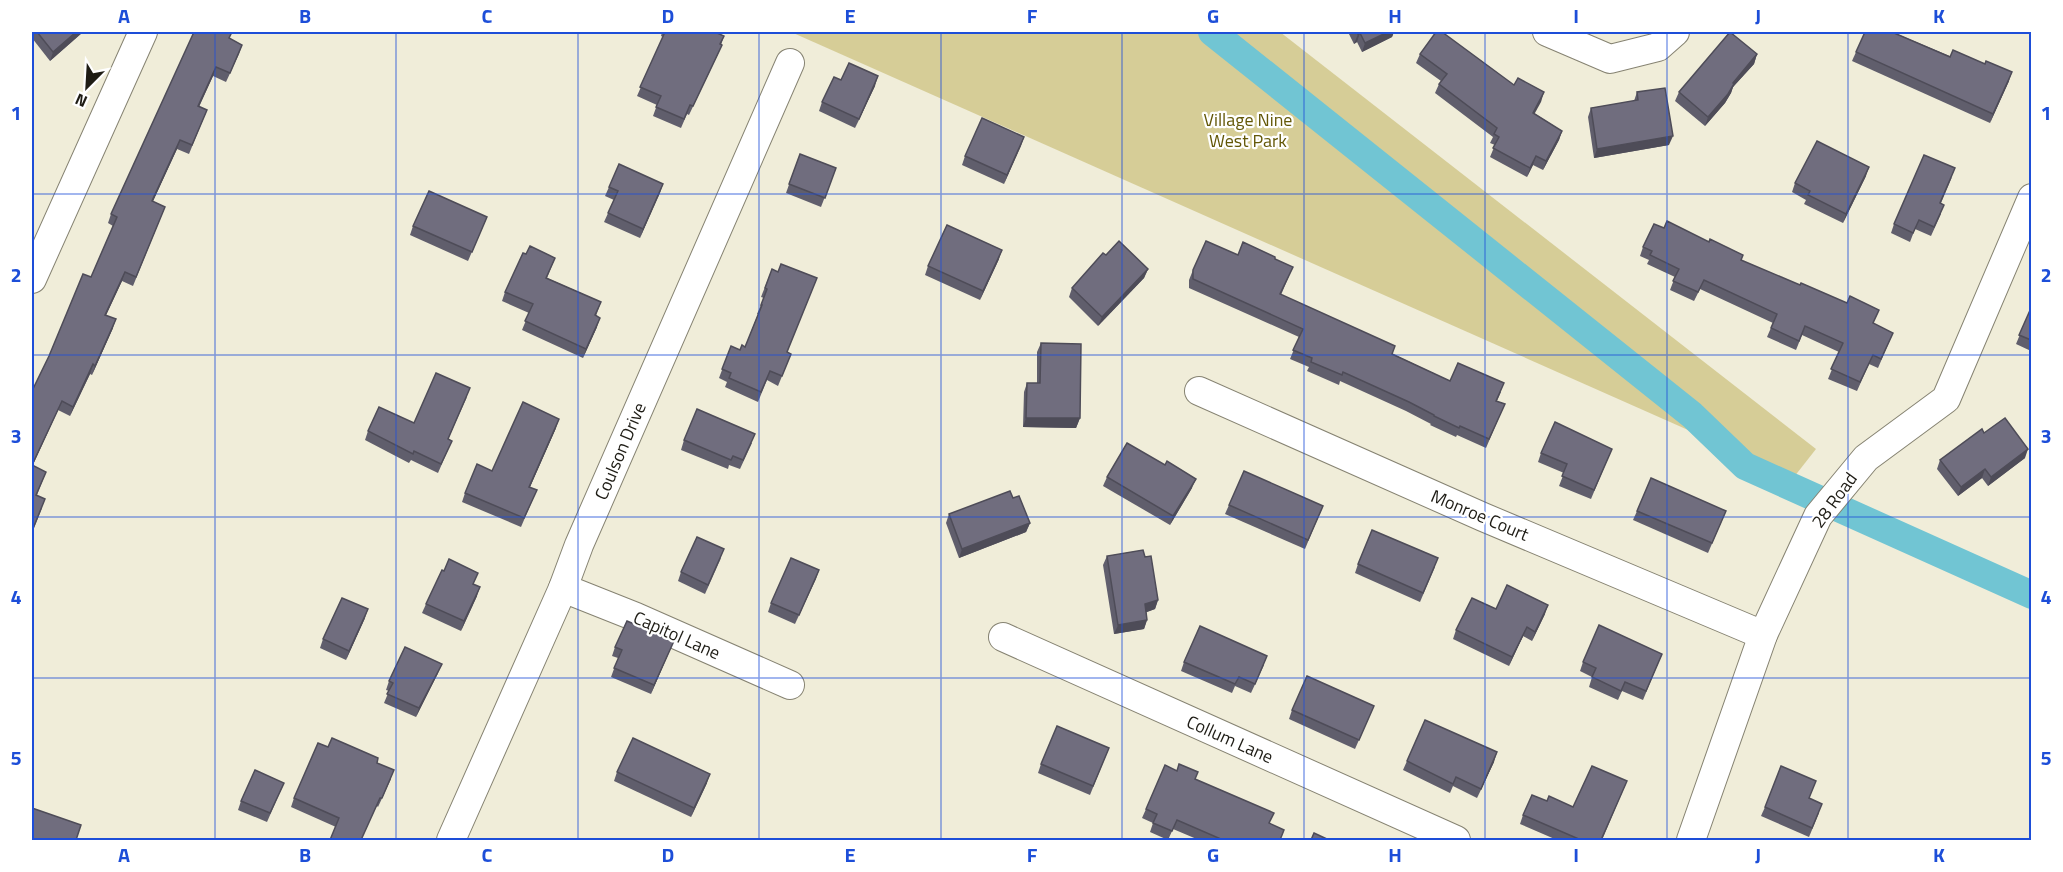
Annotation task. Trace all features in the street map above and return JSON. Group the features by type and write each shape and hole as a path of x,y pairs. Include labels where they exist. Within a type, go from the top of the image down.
{"street":[{"path":"32,279 143,32"},
{"path":"1547,32 1610,59 1658,47 1675,32"},
{"name":"Coulson Drive","path":"451,840 563,588 579,545 790,63"},
{"name":"28 Road","path":"1691,840 1763,635 1818,516 1866,458 1946,399 2031,198"},
{"name":"Monroe Court","path":"1199,391 1483,517 1763,635"},
{"name":"Capitol Lane","path":"563,588 636,616 790,685"},
{"name":"Collum Lane","path":"1004,637 1456,840"}],"green space":[{"name":"Village Nine West Park","path":"791,32 1280,32 1816,449 1794,477"}],"building":[{"path":"37,32 76,32 53,52"},
{"path":"194,32 232,32 229,38 242,45 230,73 216,67 198,106 207,110 192,145 180,140 152,201 165,207 136,277 125,272 105,315 116,319 95,366 93,364 73,407 62,401 32,465 32,391 83,274 91,277 117,217 111,214"},
{"path":"665,32 715,32 724,36 720,44 722,45 693,106 690,105 684,119 656,107 661,96 640,87"},
{"path":"1356,32 1388,32 1365,43 1360,33"},
{"path":"1436,32 1442,32 1514,85 1518,78 1544,92 1533,113 1562,131 1546,161 1536,156 1530,168 1493,148 1499,137 1494,134 1497,128 1439,84 1447,74 1420,54"},
{"path":"1730,32 1757,54 1708,117 1679,92"},
{"path":"1865,32 1895,32 1950,57 1953,50 1985,64 1986,61 2012,72 1993,114 1856,52"},
{"path":"849,63 878,76 859,119 822,102 834,77 841,80"},
{"path":"1665,88 1673,136 1597,149 1591,108 1638,100 1637,92"},
{"path":"982,118 1024,137 1007,175 965,156"},
{"path":"1817,141 1869,167 1846,214 1808,195 1810,191 1795,183"},
{"path":"800,154 836,168 825,198 789,184"},
{"path":"1924,155 1955,168 1940,203 1944,205 1934,227 1919,220 1913,233 1894,224"},
{"path":"619,164 663,184 643,229 608,213 618,191 609,187"},
{"path":"429,191 487,217 472,252 413,226"},
{"path":"1667,221 1709,242 1710,239 1743,255 1741,260 1800,285 1801,283 1847,303 1850,296 1879,310 1873,323 1893,333 1881,359 1873,355 1860,382 1831,369 1843,343 1805,326 1799,341 1771,328 1777,314 1704,280 1698,292 1673,281 1679,269 1650,255 1652,251 1643,247 1654,224 1664,228"},
{"path":"947,225 1002,250 983,291 928,266"},
{"path":"1119,241 1148,269 1102,317 1072,288 1103,253 1106,255"},
{"path":"1206,241 1238,255 1243,242 1293,267 1280,294 1395,346 1392,354 1450,381 1458,363 1504,383 1496,401 1505,404 1489,439 1460,426 1459,428 1343,372 1342,375 1311,362 1312,358 1293,350 1303,329 1193,279 1193,270"},
{"path":"530,246 555,258 546,278 601,302 595,315 600,318 586,349 525,321 533,304 505,292 523,253 526,254"},
{"path":"781,264 817,278 787,352 791,354 782,376 770,371 761,392 729,378 731,373 722,369 731,346 740,350 742,345 745,347 762,305 772,269 778,272"},
{"path":"2031,308 2031,340 2019,335"},
{"path":"1041,343 1081,344 1080,418 1026,418 1027,383 1040,383"},
{"path":"436,373 470,388 448,439 452,441 441,464 414,451 413,454 368,431 379,407 414,423"},
{"path":"523,402 559,419 529,487 537,490 524,518 465,493 477,464 492,471"},
{"path":"697,409 755,434 743,460 733,456 731,460 684,440"},
{"path":"2005,418 2028,449 1991,477 1985,469 1961,487 1940,460 1982,429 1984,433"},
{"path":"1555,422 1612,449 1594,490 1562,476 1567,464 1541,453"},
{"path":"1127,443 1165,465 1167,461 1196,479 1173,516 1107,477"},
{"path":"32,465 46,472 36,495 45,499 32,531"},
{"path":"1244,471 1323,506 1308,540 1229,505"},
{"path":"1651,478 1726,511 1712,543 1637,511"},
{"path":"1010,491 1013,498 1019,496 1030,523 962,549 949,514"},
{"path":"1372,530 1438,558 1423,593 1358,564"},
{"path":"697,537 724,549 708,585 681,572"},
{"path":"1143,550 1145,557 1151,556 1158,600 1145,604 1147,620 1118,625 1107,556"},
{"path":"791,558 819,570 799,615 771,603"},
{"path":"449,559 478,573 473,584 480,587 464,621 426,604"},
{"path":"1507,585 1548,605 1535,632 1527,627 1512,657 1456,630 1472,598 1496,609"},
{"path":"342,598 368,609 349,651 323,639"},
{"path":"627,621 674,641 654,685 614,668 622,650 615,647"},
{"path":"1599,625 1662,654 1646,691 1625,682 1621,691 1592,677 1596,668 1583,662"},
{"path":"1200,626 1267,656 1255,684 1239,677 1235,684 1184,662"},
{"path":"405,647 442,664 419,708 387,694 393,683 389,681"},
{"path":"1307,676 1374,706 1359,740 1292,710"},
{"path":"1425,720 1497,752 1481,789 1456,777 1453,784 1407,761"},
{"path":"1057,726 1109,748 1093,786 1041,764"},
{"path":"332,738 378,758 377,763 394,770 361,840 330,840 339,818 294,798 318,743 328,747"},
{"path":"633,738 710,774 694,808 617,772"},
{"path":"1179,764 1198,772 1195,779 1274,813 1269,823 1284,830 1280,840 1223,840 1177,820 1172,831 1153,823 1157,814 1146,809 1165,765 1177,771"},
{"path":"1592,766 1627,781 1601,840 1581,840 1523,815 1532,795 1547,801 1549,796 1573,807"},
{"path":"1781,766 1816,781 1809,798 1822,804 1812,828 1765,807"},
{"path":"255,770 284,783 270,813 241,801"},
{"path":"32,808 81,825 76,840 32,840"},
{"path":"1314,833 1329,840 1311,840"}],"waterway":[{"path":"1212,32 1692,415 1745,466 2032,595"}]}
